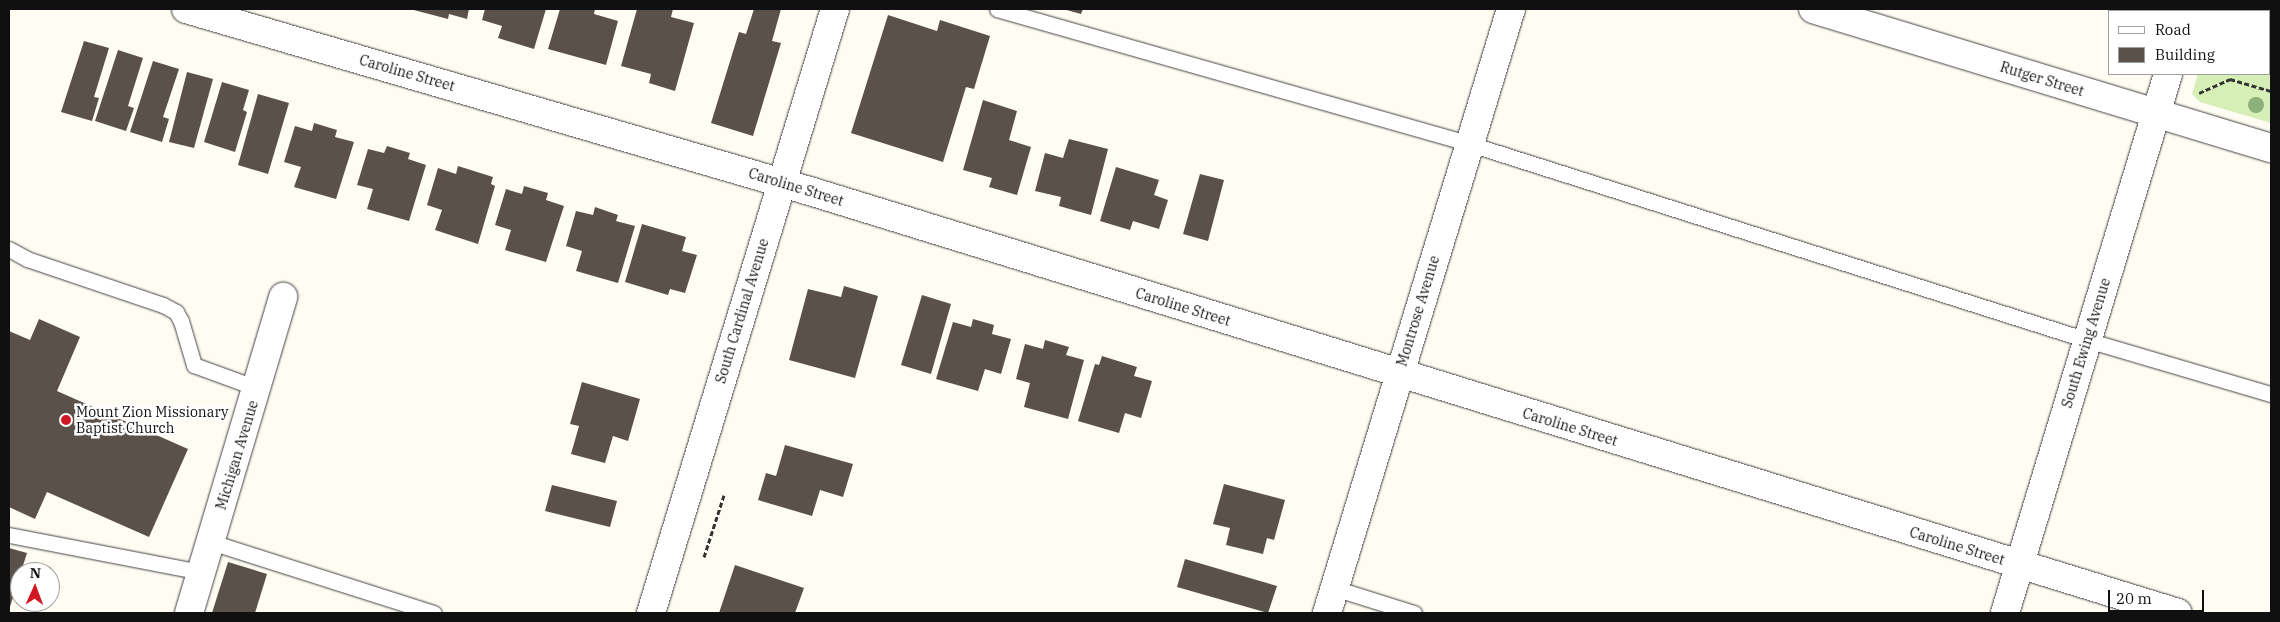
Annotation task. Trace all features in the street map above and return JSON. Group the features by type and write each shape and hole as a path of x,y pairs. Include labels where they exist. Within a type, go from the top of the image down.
{"street":[{"name":"Caroline Street","path":"186,9 781,182 1398,374 2178,613"},
{"name":"South Cardinal Avenue","path":"652,613 781,182 835,9"},
{"name":"Montrose Avenue","path":"1331,601 1398,374 1510,9"},
{"name":"Rutger Street","path":"1814,9 2271,148"},
{"name":"South Ewing Avenue","path":"2005,613 2168,75"},
{"name":"Michigan Avenue","path":"189,613 283,297"}],"lane":[{"path":"997,9 1470,144 2087,340 2271,394"},
{"path":"9,249 27,259 163,305 176,312 181,321 194,365 257,388"},
{"path":"9,535 202,572"},
{"path":"211,542 434,613"},
{"path":"1331,601 1414,613"}],"path":[{"path":"2196,95 2230,79 2271,91"},
{"path":"704,557 724,495"}],"green space":[{"path":"2271,9 2271,123 2200,102 2192,94 2198,75 2270,75 2270,10 2218,10"}],"building":[{"path":"410,9 469,9 467,19 449,14 448,19"},
{"path":"485,9 546,9 534,49 498,38 502,26 482,20"},
{"path":"560,9 595,9 594,14 618,21 606,65 548,49"},
{"path":"637,9 673,9 671,17 694,23 675,91 649,83 651,74 621,66"},
{"path":"754,9 781,9 772,41 781,43 753,136 711,123 739,32 746,34"},
{"path":"1063,9 1083,9 1081,14"},
{"path":"888,15 937,31 940,20 990,36 974,89 966,87 943,162 851,133"},
{"path":"84,41 109,48 94,97 99,98 92,121 61,112"},
{"path":"118,50 143,58 128,106 134,108 126,131 95,121"},
{"path":"153,61 179,69 163,117 169,119 162,142 130,132"},
{"path":"187,72 213,79 194,148 169,142"},
{"path":"222,82 249,90 243,110 247,112 235,152 204,142"},
{"path":"258,94 289,103 268,174 238,165"},
{"path":"983,100 1017,111 1009,140 1031,147 1017,195 989,187 992,178 963,170"},
{"path":"314,123 337,130 335,137 354,142 336,199 294,187 301,167 284,162 295,126 312,131"},
{"path":"1069,139 1108,149 1091,215 1059,206 1061,197 1035,191 1045,153 1063,158"},
{"path":"387,146 410,153 408,159 426,165 409,221 367,209 373,189 357,185 368,149 384,153"},
{"path":"458,166 493,177 491,184 495,186 478,244 435,230 442,210 427,205 438,168 456,174"},
{"path":"1116,167 1159,180 1154,195 1168,200 1159,229 1133,221 1130,230 1100,221"},
{"path":"1200,174 1224,180 1208,241 1183,234"},
{"path":"524,186 548,193 546,200 564,206 546,262 505,250 511,230 495,225 506,189 522,194"},
{"path":"595,207 618,215 616,221 635,226 618,283 576,271 582,251 566,246 576,211 593,215"},
{"path":"642,224 686,237 682,251 697,255 685,293 670,289 668,295 625,282"},
{"path":"844,286 878,296 855,378 789,360 808,289 841,297"},
{"path":"922,295 951,304 931,374 901,365"},
{"name":"Mount Zion Missionary Baptist Church","path":"39,319 80,337 57,391 188,449 149,537 47,492 35,519 9,507 9,331 30,340"},
{"path":"973,319 994,325 992,334 1011,339 1001,374 985,369 978,391 936,379 953,322 971,327"},
{"path":"1045,340 1069,347 1066,355 1084,360 1068,419 1024,407 1030,383 1016,379 1025,344 1043,349"},
{"path":"1102,356 1137,367 1134,376 1152,381 1141,418 1125,413 1119,433 1078,421 1095,364 1099,365"},
{"path":"582,382 640,399 628,441 613,436 605,463 571,454 579,426 570,424"},
{"path":"785,445 853,464 843,497 820,490 812,516 758,500 766,473 776,476"},
{"path":"1224,484 1285,500 1274,540 1267,538 1263,554 1226,545 1230,528 1213,524"},
{"path":"552,485 617,501 610,527 545,511"},
{"path":"9,548 27,553 24,562 10,562 9,610"},
{"path":"1185,559 1277,586 1268,613 1177,587"},
{"path":"228,562 267,574 255,613 212,613"},
{"path":"735,565 804,588 795,613 719,613"}],"place":[{"name":"Mount Zion Missionary Baptist Church","path":"66,420"}]}
